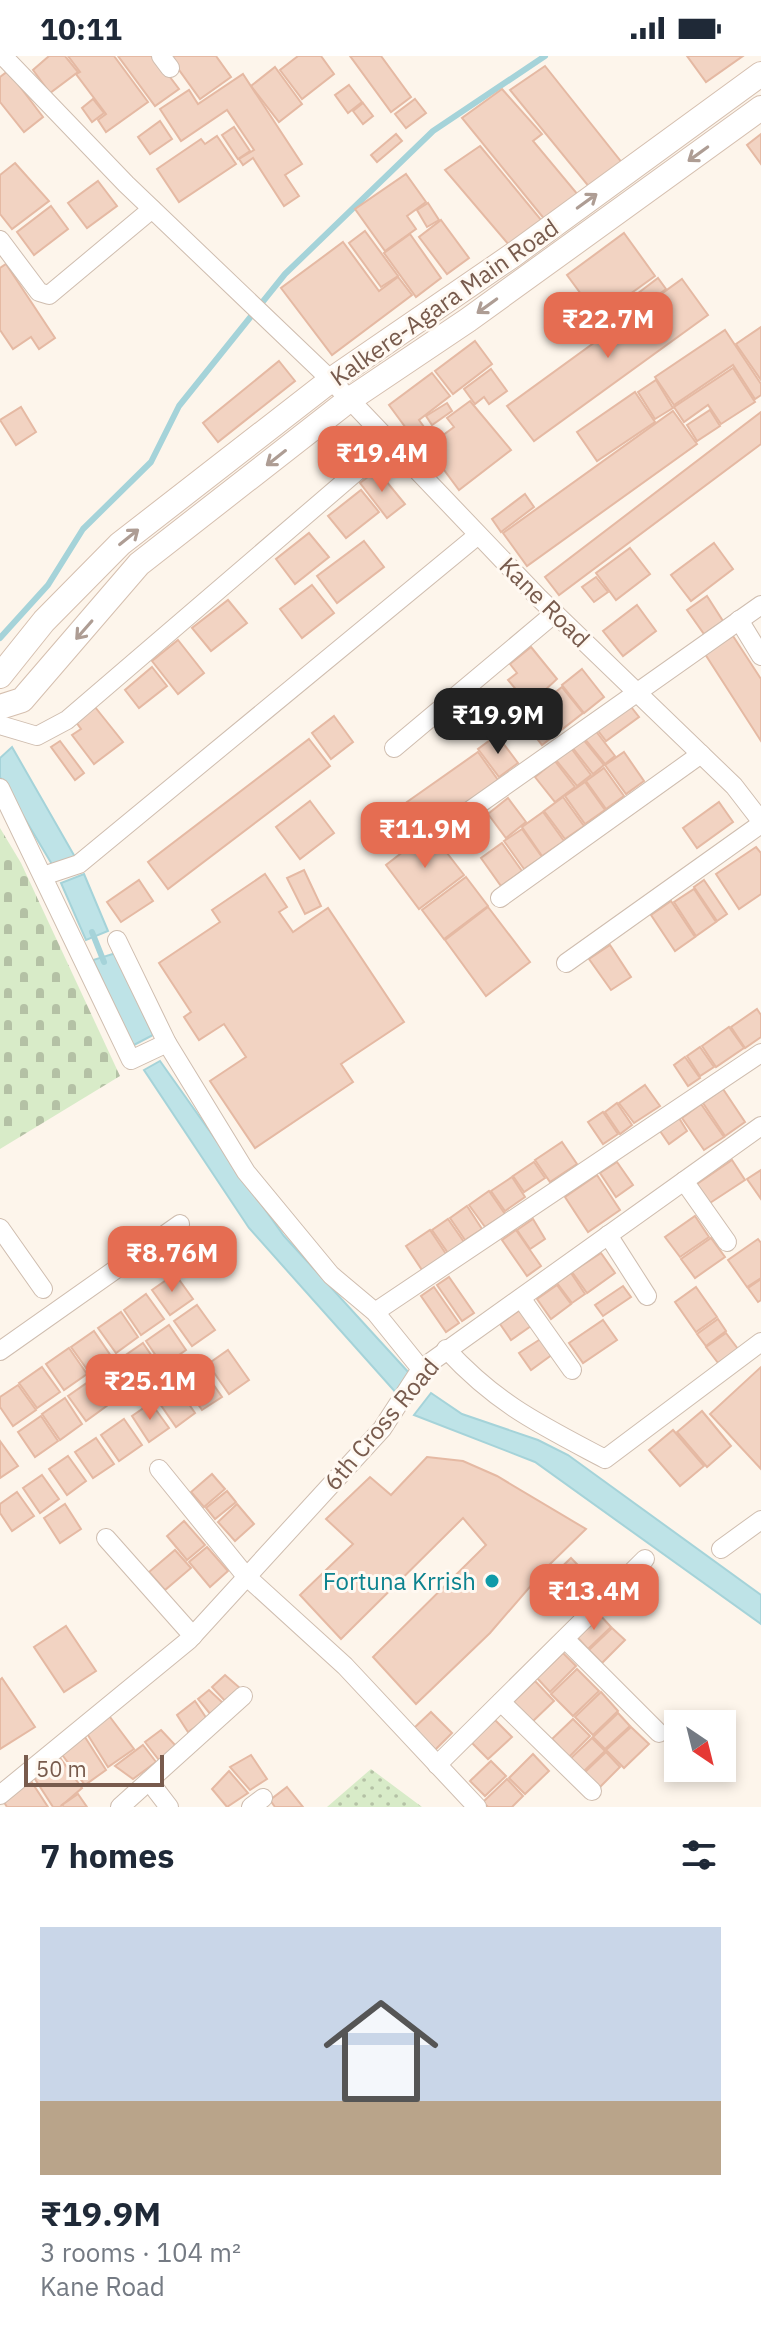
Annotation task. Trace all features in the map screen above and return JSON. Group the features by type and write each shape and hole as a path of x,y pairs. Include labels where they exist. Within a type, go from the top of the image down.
{"street":[{"name":"Kane Road","path":"3,56 152,209 331,380 478,535 758,813"},
{"name":"Kalkere-Agara Main Road","path":"0,676 44,621 120,544 331,380 513,255 761,74"},
{"name":"Kalkere-Agara Main Road","path":"0,707 22,700 139,564 349,400 468,320 761,108"},
{"path":"0,240 39,292 49,295 152,209"},
{"path":"0,725 37,736 67,720 391,442"},
{"path":"51,874 79,864 478,535"},
{"path":"455,821 635,691 761,605"},
{"path":"394,748 555,613"},
{"path":"739,620 761,656"},
{"path":"500,898 701,754"},
{"path":"0,788 51,874 131,1060 167,1043"},
{"path":"566,963 758,813"},
{"path":"117,940 167,1043 246,1172 331,1275 375,1312 417,1375"},
{"path":"375,1312 761,1053"},
{"name":"6th Cross Road","path":"0,1795 193,1636 245,1575 382,1429 417,1375 446,1349 761,1126"},
{"path":"684,1181 727,1242"},
{"path":"0,1351 180,1224"},
{"path":"0,1228 43,1289"},
{"path":"608,1235 647,1296"},
{"path":"521,1298 572,1370"},
{"path":"446,1349 489,1393 520,1415 605,1459 761,1342"},
{"path":"159,1469 245,1575 345,1666 477,1807"},
{"path":"721,1549 761,1520"},
{"path":"106,1538 193,1636"},
{"path":"437,1765 645,1559"},
{"path":"565,1639 659,1733"},
{"path":"120,1807 243,1696"},
{"path":"501,1702 592,1791"},
{"path":"149,1781 169,1807"}],"green space":[{"path":"0,828 21,863 120,1076 0,1149"},
{"path":"371,1769 422,1807 327,1807"}],"water":[{"path":"12,747 75,857 53,866 0,777 0,758"},
{"path":"84,874 108,931 86,940 61,883"},
{"path":"116,953 153,1035 132,1046 93,960"},
{"path":"160,1061 284,1236 410,1374 398,1395 249,1228 144,1070"},
{"path":"431,1393 462,1414 538,1440 568,1455 761,1595 761,1624 535,1462 414,1415"}],"building":[{"path":"49,56 65,56 78,72 50,93 33,70"},
{"path":"68,56 114,56 148,102 106,132 98,120 106,114 76,74 80,72"},
{"path":"118,56 154,56 179,89 155,106"},
{"path":"169,56 216,56 231,77 200,99"},
{"path":"298,56 321,56 334,74 302,99 280,70"},
{"path":"350,56 381,56 411,97 391,112"},
{"path":"687,56 743,56 706,82"},
{"path":"545,66 623,164 590,188 510,90"},
{"path":"275,67 302,104 279,122 251,86"},
{"path":"8,71 43,117 24,132 0,102 0,77"},
{"path":"243,74 302,164 285,175 299,196 284,206 253,158 243,165 239,159 254,150 227,110 181,141 160,109 189,90 198,104"},
{"path":"349,85 362,102 348,113 335,95"},
{"path":"502,89 542,134 533,141 579,196 546,221 462,118"},
{"path":"93,99 104,113 92,122 82,108"},
{"path":"415,99 426,113 406,128 395,114"},
{"path":"363,103 373,116 363,124 353,111"},
{"path":"160,121 172,139 150,154 138,137"},
{"path":"234,127 250,151 238,159 222,135"},
{"path":"396,134 402,141 377,162 371,155"},
{"path":"761,134 761,164 747,145"},
{"path":"217,136 236,164 179,202 157,169 201,139 205,144"},
{"path":"480,146 542,221 510,246 445,170"},
{"path":"15,163 49,201 12,229 0,214 0,175"},
{"path":"406,174 426,202 407,216 416,229 385,251 355,209"},
{"path":"98,181 117,206 87,228 68,203"},
{"path":"428,203 439,220 427,227 417,210"},
{"path":"51,206 68,229 34,255 17,232"},
{"path":"441,220 469,258 447,274 419,237"},
{"path":"365,231 398,276 381,287 349,243"},
{"path":"624,233 655,276 598,317 567,275"},
{"path":"410,234 441,278 416,297 384,253"},
{"path":"343,242 379,291 398,277 412,295 332,355 281,288"},
{"path":"6,264 55,338 39,349 31,337 13,349 0,330 0,268"},
{"path":"658,278 666,289 645,305 637,294"},
{"path":"682,279 708,315 534,441 507,406"},
{"path":"761,327 761,380 736,344"},
{"path":"725,330 761,384 761,395 755,399 733,365 674,405 655,377"},
{"path":"475,341 492,364 453,394 435,371"},
{"path":"279,361 295,381 218,442 203,423"},
{"path":"733,368 755,402 721,424 708,405 684,422 674,407"},
{"path":"491,369 507,391 489,404 484,397 475,404 464,389"},
{"path":"432,373 450,396 419,420 432,438 420,447 389,405"},
{"path":"656,380 673,408 655,419 638,392"},
{"path":"635,392 655,422 597,461 577,432"},
{"path":"470,401 511,450 459,490 427,447 454,427 447,418"},
{"path":"447,403 452,411 432,425 426,416"},
{"path":"21,407 36,432 16,445 0,420"},
{"path":"710,410 720,426 697,441 687,425"},
{"path":"673,411 697,444 527,566 503,533"},
{"path":"761,412 761,444 559,595 545,577"},
{"path":"377,470 405,504 387,518 360,483"},
{"path":"361,490 379,512 346,538 328,516"},
{"path":"525,494 534,507 501,532 492,519"},
{"path":"309,533 329,557 295,584 276,559"},
{"path":"364,541 384,567 337,603 317,576"},
{"path":"714,543 733,569 691,601 671,575"},
{"path":"630,548 650,574 616,600 596,573"},
{"path":"596,577 608,592 594,602 582,587"},
{"path":"312,585 334,613 302,638 280,609"},
{"path":"707,596 723,621 704,634 687,610"},
{"path":"228,600 247,623 211,651 192,628"},
{"path":"637,605 656,631 623,656 603,631"},
{"path":"733,636 761,679 761,741 705,654"},
{"path":"178,640 204,673 178,694 152,661"},
{"path":"531,647 557,679 529,705 508,680 517,673 510,664"},
{"path":"152,667 167,686 139,708 125,690"},
{"path":"582,669 604,697 584,713 562,685"},
{"path":"562,687 583,713 542,745 522,719"},
{"path":"628,703 639,717 606,741 596,728"},
{"path":"95,707 123,742 94,764 72,735 81,729 76,722"},
{"path":"334,716 353,742 331,759 312,733"},
{"path":"595,730 615,756 605,764 584,738"},
{"path":"497,735 518,763 499,777 478,749"},
{"path":"309,739 330,766 168,889 148,862"},
{"path":"583,739 604,765 593,774 572,747"},
{"path":"60,741 84,773 75,780 51,747"},
{"path":"571,748 591,775 577,786 556,760"},
{"path":"478,752 498,780 427,831 407,802"},
{"path":"624,752 644,781 626,794 605,765"},
{"path":"555,761 575,787 555,802 535,777"},
{"path":"604,768 624,796 606,809 586,781"},
{"path":"585,782 605,810 585,824 565,796"},
{"path":"563,797 584,826 565,839 544,811"},
{"path":"508,798 526,822 506,838 488,814"},
{"path":"310,801 334,833 300,859 276,827"},
{"path":"719,802 733,822 697,848 683,828"},
{"path":"543,812 564,841 542,856 522,827"},
{"path":"522,829 542,857 524,869 504,841"},
{"path":"430,831 464,875 419,909 386,865"},
{"path":"502,843 522,871 501,886 481,858"},
{"path":"756,847 761,853 761,894 739,909 716,874"},
{"path":"304,870 321,906 305,914 287,878"},
{"path":"265,874 287,907 279,912 293,932 328,908 404,1022 341,1064 353,1082 255,1148 210,1081 246,1057 224,1024 199,1040 184,1017 191,1012 159,963 220,922 212,910"},
{"path":"466,877 488,906 444,939 422,910"},
{"path":"139,880 153,901 121,922 107,902"},
{"path":"704,880 727,914 717,921 694,887"},
{"path":"694,889 716,922 696,936 674,902"},
{"path":"671,901 695,937 675,951 651,915"},
{"path":"488,907 530,962 486,996 445,940"},
{"path":"610,945 631,977 611,990 589,959"},
{"path":"757,1009 761,1015 761,1037 745,1048 731,1027"},
{"path":"729,1027 744,1048 716,1067 702,1046"},
{"path":"700,1047 714,1067 700,1076 687,1056"},
{"path":"685,1057 700,1078 688,1086 674,1065"},
{"path":"645,1085 660,1106 634,1123 619,1103"},
{"path":"723,1089 745,1122 725,1136 703,1103"},
{"path":"617,1103 632,1125 620,1134 605,1112"},
{"path":"701,1104 724,1137 704,1150 682,1118"},
{"path":"603,1112 618,1134 603,1144 588,1122"},
{"path":"679,1118 687,1131 669,1144 660,1131"},
{"path":"562,1142 577,1164 550,1182 535,1160"},
{"path":"732,1160 745,1180 710,1203 697,1184"},
{"path":"534,1162 545,1178 524,1192 513,1176"},
{"path":"617,1162 633,1185 616,1197 600,1173"},
{"path":"761,1170 761,1199 747,1179"},
{"path":"597,1175 620,1210 588,1232 565,1197"},
{"path":"512,1177 525,1197 505,1211 491,1191"},
{"path":"489,1191 505,1214 485,1227 469,1205"},
{"path":"467,1206 482,1229 465,1240 450,1218"},
{"path":"695,1216 709,1237 680,1257 665,1237"},
{"path":"448,1219 464,1242 448,1253 432,1230"},
{"path":"533,1219 545,1239 530,1249 517,1230"},
{"path":"430,1230 446,1254 422,1270 406,1246"},
{"path":"516,1230 541,1266 527,1276 502,1240"},
{"path":"711,1238 725,1257 695,1278 681,1259"},
{"path":"758,1239 761,1243 761,1278 747,1287 728,1260"},
{"path":"601,1253 615,1273 587,1293 572,1272"},
{"path":"571,1273 585,1294 572,1303 557,1283"},
{"path":"175,1274 193,1299 170,1315 152,1290"},
{"path":"449,1277 474,1313 462,1321 437,1285"},
{"path":"761,1279 761,1300 758,1302 748,1288"},
{"path":"557,1285 571,1304 551,1319 537,1299"},
{"path":"623,1286 631,1297 603,1316 595,1305"},
{"path":"434,1287 459,1323 446,1332 421,1296"},
{"path":"696,1287 717,1317 696,1332 675,1302"},
{"path":"146,1294 164,1319 141,1335 124,1310"},
{"path":"197,1305 215,1330 192,1346 174,1321"},
{"path":"520,1310 531,1326 511,1340 500,1324"},
{"path":"121,1312 138,1337 116,1353 98,1328"},
{"path":"718,1319 726,1331 706,1346 697,1334"},
{"path":"603,1320 617,1340 583,1363 569,1343"},
{"path":"169,1325 186,1350 163,1366 146,1341"},
{"path":"94,1331 111,1356 89,1372 71,1347"},
{"path":"726,1333 738,1349 718,1363 706,1347"},
{"path":"542,1338 553,1354 531,1370 519,1353"},
{"path":"143,1343 160,1368 138,1384 120,1359"},
{"path":"69,1348 87,1374 64,1390 46,1364"},
{"path":"228,1350 249,1380 229,1394 208,1364"},
{"path":"116,1362 134,1387 111,1403 94,1378"},
{"path":"42,1367 60,1392 37,1408 19,1383"},
{"path":"761,1367 761,1469 710,1414"},
{"path":"202,1368 222,1397 202,1410 182,1382"},
{"path":"91,1380 108,1405 86,1421 68,1396"},
{"path":"18,1385 36,1410 13,1426 0,1407 0,1397"},
{"path":"177,1387 195,1413 176,1427 158,1401"},
{"path":"65,1398 82,1424 60,1440 42,1414"},
{"path":"151,1403 169,1428 149,1442 132,1416"},
{"path":"702,1411 731,1446 707,1467 677,1432"},
{"path":"41,1416 58,1441 35,1457 18,1432"},
{"path":"124,1419 142,1445 119,1461 101,1435"},
{"path":"673,1430 704,1466 680,1486 649,1450"},
{"path":"96,1438 114,1464 93,1478 75,1452"},
{"path":"0,1441 18,1466 0,1478"},
{"path":"68,1456 86,1481 67,1495 49,1469"},
{"name":"Fortuna Krrish","path":"427,1457 463,1461 497,1476 586,1529 547,1567 490,1633 416,1704 373,1657 486,1545 463,1518 341,1639 300,1595 353,1544 326,1519 370,1477 391,1495"},
{"path":"212,1474 225,1489 204,1507 191,1492"},
{"path":"42,1475 59,1499 40,1513 23,1488"},
{"path":"227,1491 236,1502 215,1519 206,1508"},
{"path":"17,1492 34,1516 12,1531 0,1513 0,1504"},
{"path":"65,1504 81,1529 60,1543 44,1518"},
{"path":"237,1504 254,1524 235,1541 218,1522"},
{"path":"184,1521 205,1545 187,1560 167,1536"},
{"path":"207,1547 228,1571 210,1587 189,1562"},
{"path":"175,1550 191,1568 165,1590 149,1572"},
{"path":"571,1558 598,1586 579,1604 552,1576"},
{"path":"599,1614 611,1627 588,1649 576,1636"},
{"path":"66,1626 96,1671 64,1692 34,1647"},
{"path":"612,1628 625,1640 602,1663 589,1650"},
{"path":"563,1653 576,1666 550,1692 537,1678"},
{"path":"577,1669 599,1691 573,1716 551,1694"},
{"path":"225,1675 241,1689 227,1703 212,1687"},
{"path":"2,1678 35,1727 0,1749 0,1680"},
{"path":"535,1681 554,1701 531,1723 512,1703"},
{"path":"209,1690 224,1704 211,1715 198,1699"},
{"path":"601,1692 618,1711 593,1735 575,1717"},
{"path":"195,1701 207,1719 188,1732 177,1715"},
{"path":"431,1712 452,1733 435,1750 414,1728"},
{"path":"107,1713 134,1749 108,1767 86,1732"},
{"path":"618,1713 630,1726 605,1749 593,1737"},
{"path":"573,1719 590,1736 569,1757 552,1739"},
{"path":"495,1720 512,1737 488,1759 471,1742"},
{"path":"631,1727 649,1744 624,1768 606,1750"},
{"path":"161,1730 177,1747 159,1760 145,1742"},
{"path":"83,1734 106,1770 85,1785 60,1752"},
{"path":"592,1738 605,1751 582,1773 569,1760"},
{"path":"143,1745 156,1762 133,1779 115,1766"},
{"path":"606,1752 620,1767 598,1789 583,1774"},
{"path":"533,1754 549,1771 525,1794 509,1778"},
{"path":"58,1755 82,1788 60,1807 53,1807 33,1776"},
{"path":"251,1755 267,1779 250,1790 230,1767"},
{"path":"491,1761 506,1776 485,1796 470,1781"},
{"path":"229,1771 248,1793 227,1807 212,1789"},
{"path":"29,1778 48,1807 7,1807 2,1799"},
{"path":"507,1779 523,1796 512,1807 488,1807 483,1802"},
{"path":"287,1787 303,1807 275,1807 270,1800"},
{"path":"78,1794 87,1807 62,1805"}],"waterway":[{"path":"0,638 48,585 83,529 151,462 179,406 285,274 433,131 545,56"},
{"path":"92,932 104,962"}],"place":[{"name":"Fortuna Krrish","path":"492,1581"}]}
